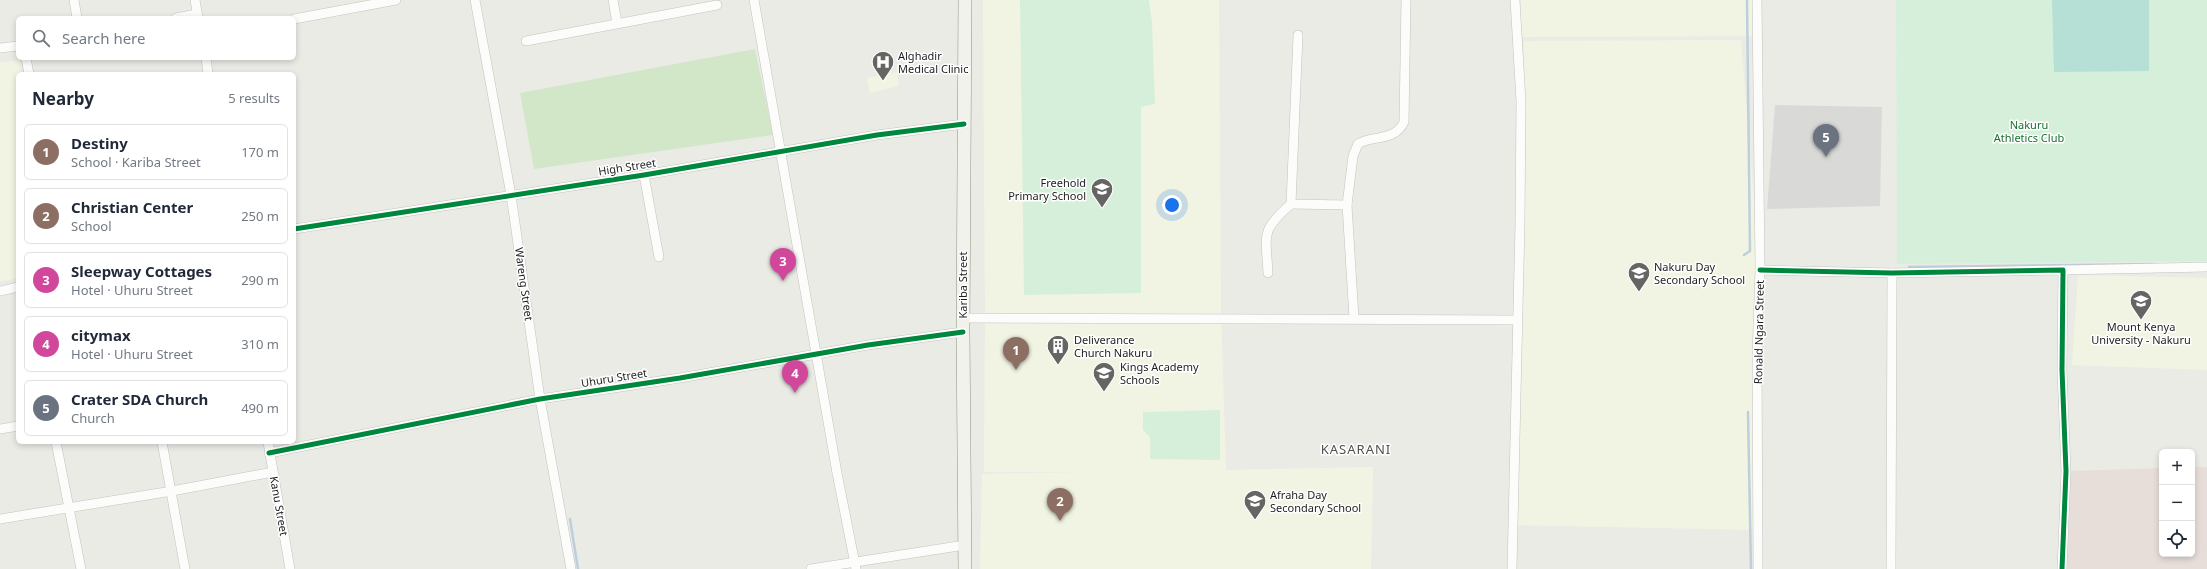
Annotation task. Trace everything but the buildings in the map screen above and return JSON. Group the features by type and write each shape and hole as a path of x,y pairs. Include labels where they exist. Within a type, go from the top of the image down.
{"street":[{"path":"74,0 77,16"},
{"path":"195,0 198,16"},
{"path":"296,19 396,0"},
{"name":"Wareng Street","path":"475,0 511,195 540,399 571,569"},
{"path":"613,0 617,23"},
{"path":"754,0 855,565"},
{"name":"Kariba Street","path":"965,0 963,332 965,569"},
{"path":"1354,318 1347,205 1353,156 1358,144 1384,137 1400,128 1404,122 1406,0"},
{"path":"1512,569 1521,101 1516,0"},
{"name":"Ronald Ngara Street","path":"1757,0 1760,270 1757,370 1758,569"},
{"path":"526,41 717,5"},
{"path":"1291,204 1298,35"},
{"path":"0,48 16,46"},
{"path":"26,60 29,72"},
{"path":"206,60 208,72"},
{"name":"High Street","path":"296,229 644,175 877,135 964,124"},
{"path":"644,175 659,257"},
{"path":"1268,273 1267,230 1275,218 1291,204 1347,205"},
{"path":"1760,270 1892,273 2207,267"},
{"path":"2062,569 2066,471 2062,370 2063,270"},
{"path":"1890,569 1892,273"},
{"path":"0,291 16,287"},
{"path":"964,318 1354,318 1517,320"},
{"name":"Uhuru Street","path":"270,453 540,399 963,332"},
{"path":"0,429 16,426"},
{"path":"56,444 81,569"},
{"path":"162,444 185,569"},
{"name":"Kanu Street","path":"268,444 290,569"},
{"path":"0,519 172,491 272,472"},
{"path":"811,569 855,565 965,545"}],"shaded area":[{"path":"983,0 1219,0 1221,310 1226,470 1373,467 1371,569 980,569 982,474 1088,472 984,472 985,315"},
{"path":"1521,0 1755,0 1755,36 1519,37"},
{"path":"2052,0 2149,0 2149,71 2054,72"},
{"name":"Nakuru Day Secondary School","path":"1741,40 1760,271 1758,530 1514,525 1524,41"},
{"path":"19,60 21,72 16,72 16,278 0,282 0,63"},
{"name":"Alghadir Medical Clinic","path":"897,72 899,86 870,93 867,78"},
{"path":"1775,105 1882,107 1880,206 1767,209"},
{"name":"Mount Kenya University - Nakuru","path":"2078,275 2207,278 2207,370 2072,365"},
{"path":"2195,467 2207,467 2207,569 2067,569 2069,471 2159,468 2159,557 2195,557"}],"green space":[{"path":"1020,0 1149,0 1152,23 1155,104 1141,107 1141,293 1024,295"},
{"name":"Nakuru Athletics Club","path":"1896,0 2207,0 2207,261 1897,264"},
{"path":"755,49 773,135 534,169 520,93"},
{"path":"1220,410 1220,460 1150,459 1150,437 1143,430 1143,412"}],"waterway":[{"path":"1744,255 1750,251 1747,0"},
{"path":"1909,267 2155,264"},
{"path":"1748,412 1751,569"},
{"path":"570,519 578,569"}],"cycle path":[{"path":"296,229 644,175 877,135 964,124"},
{"path":"1760,270 1892,273 2063,270 2062,370 2066,471 2062,569"},
{"path":"269,453 540,399 680,378 868,345 963,332"}],"place":[{"name":"Alghadir Medical Clinic","path":"883,82"},
{"name":"Crater SDA Church","path":"1826,157"},
{"name":"Freehold Primary School","path":"1102,208"},
{"name":"Sleepway Cottages","path":"783,281"},
{"name":"Nakuru Day Secondary School","path":"1639,292"},
{"name":"Mount Kenya University - Nakuru","path":"2141,320"},
{"name":"Deliverance Church Nakuru","path":"1058,366"},
{"name":"Destiny","path":"1016,370"},
{"name":"Kings Academy Schools","path":"1104,392"},
{"name":"citymax","path":"795,393"},
{"name":"Afraha Day Secondary School","path":"1255,520"},
{"name":"Christian Center","path":"1060,521"}],"district":[{"name":"KASARANI","path":"1356,449"}]}
